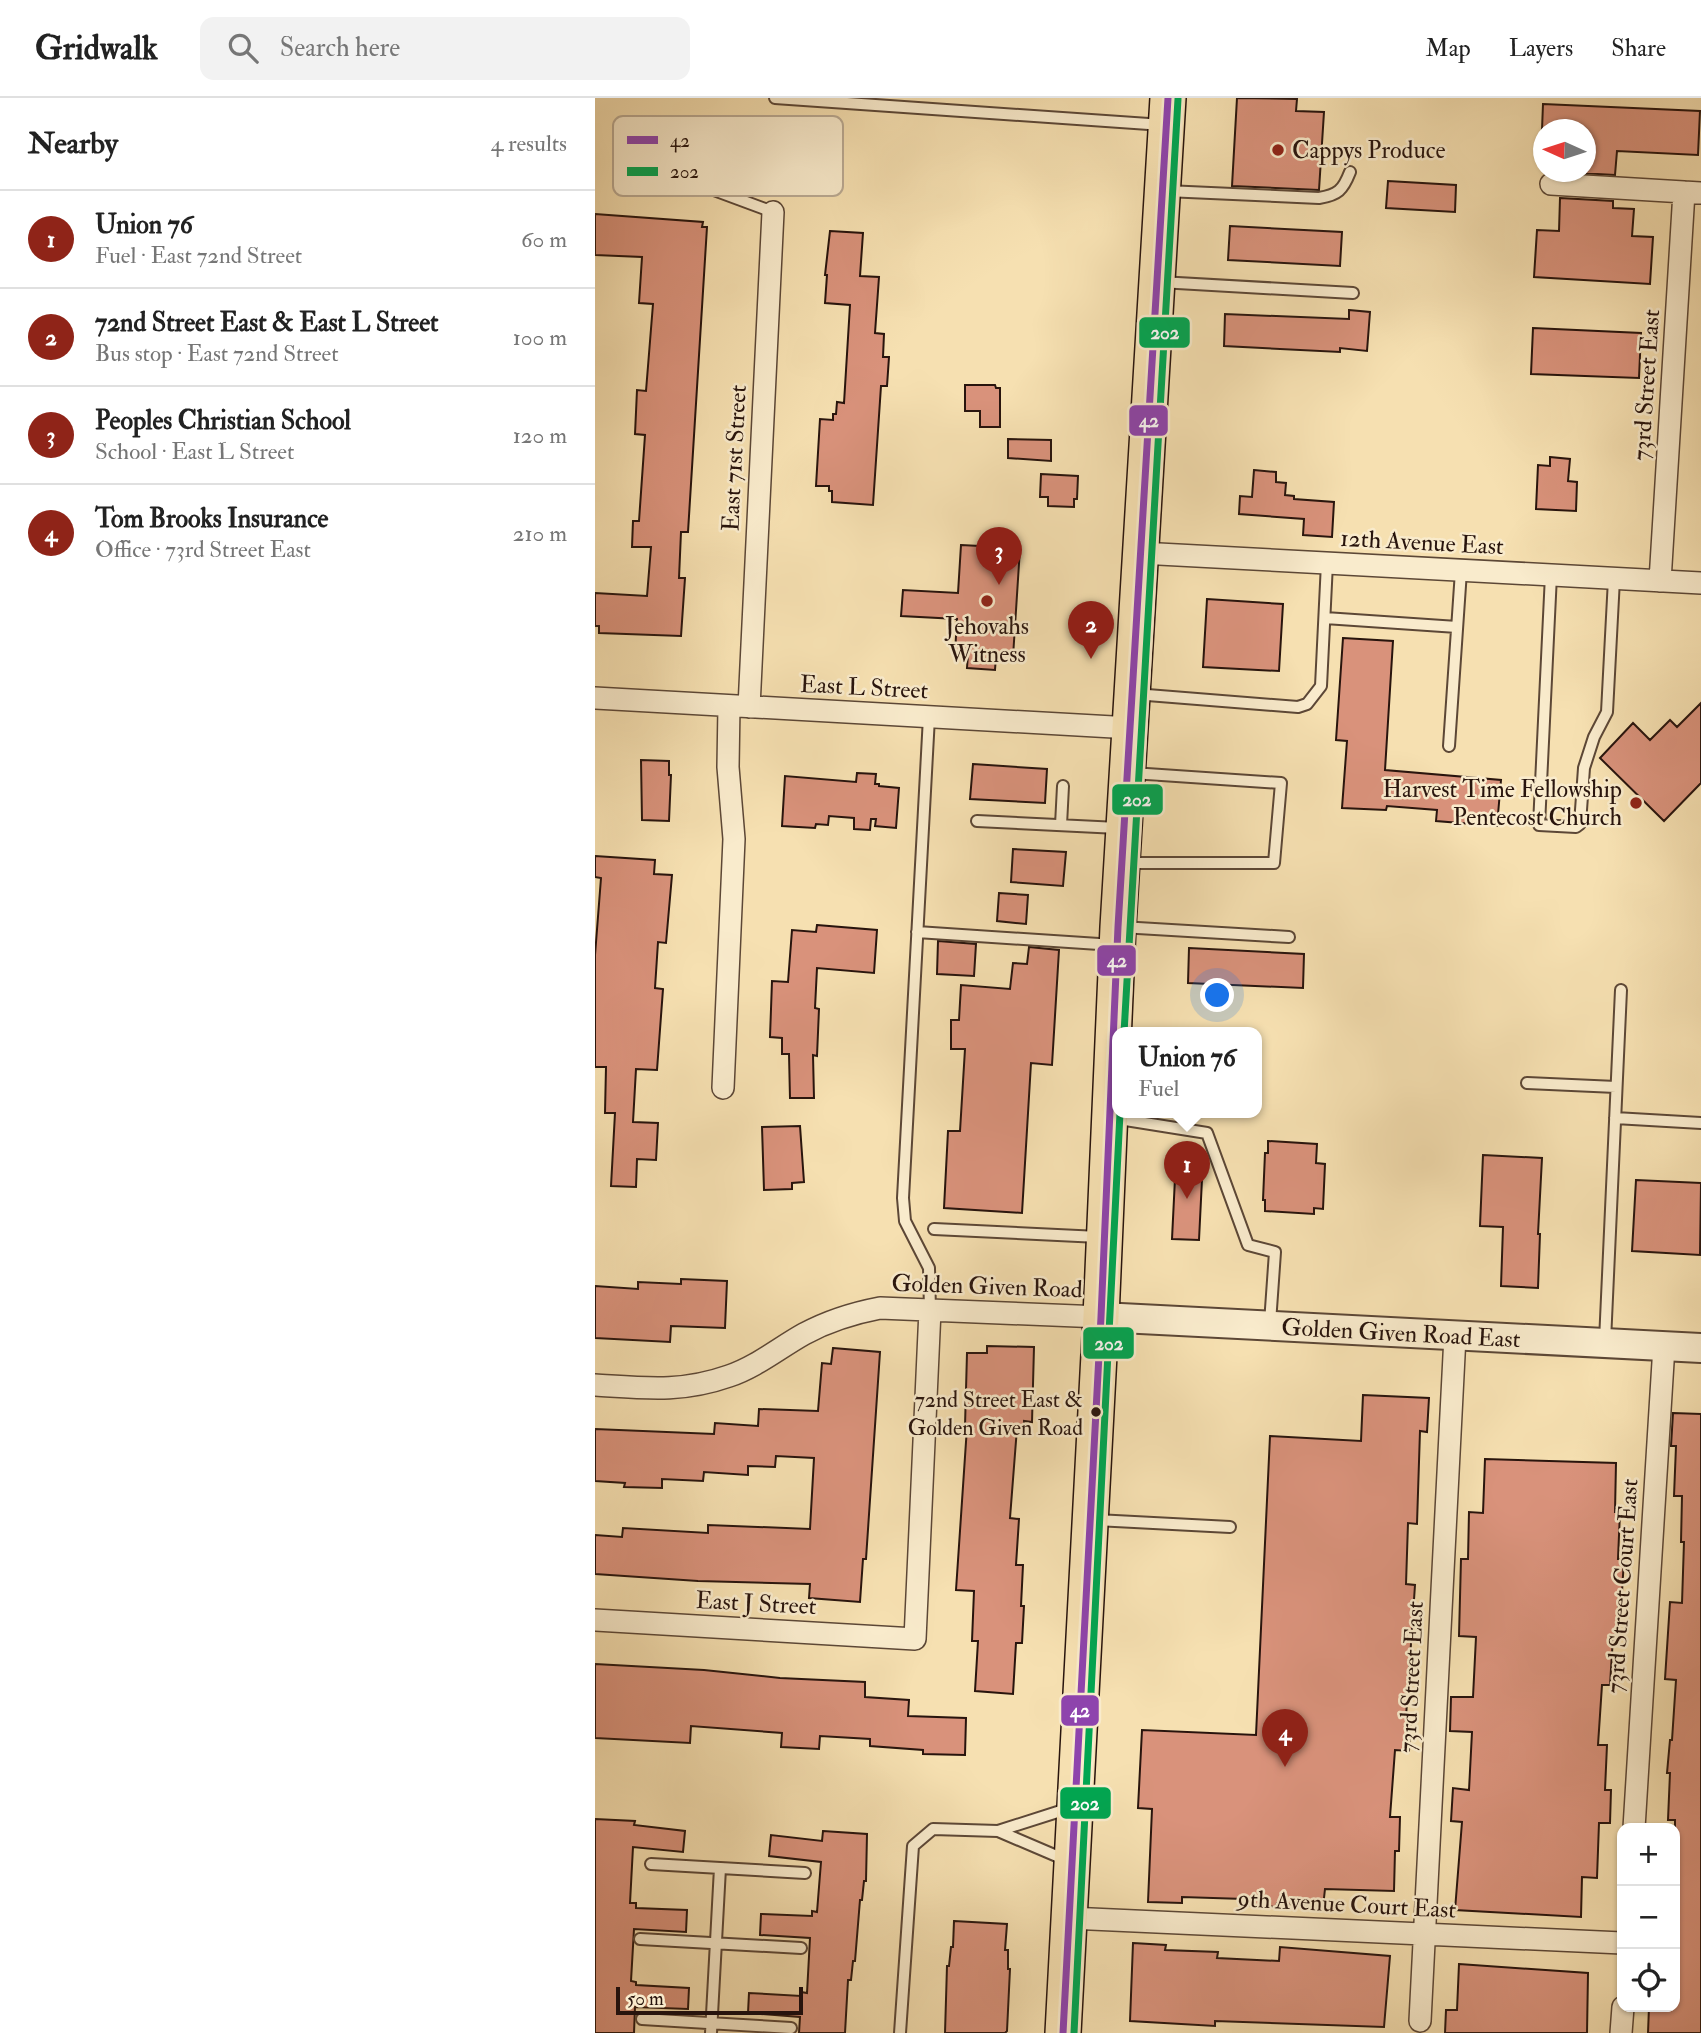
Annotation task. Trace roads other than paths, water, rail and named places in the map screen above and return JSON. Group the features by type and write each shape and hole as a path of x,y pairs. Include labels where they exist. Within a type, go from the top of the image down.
{"main road":[{"path":"1114,1027 1168,112"},
{"path":"1063,2033 1112,1057"}],"street":[{"path":"1551,184 1693,193"},
{"name":"73rd Street East","path":"1660,581 1693,193"},
{"name":"East 71st Street","path":"723,1088 734,839 728,767 739,706 773,212"},
{"name":"12th Avenue East","path":"1140,554 1701,583"},
{"name":"East L Street","path":"595,698 1131,728"},
{"name":"Golden Given Road","path":"595,1385 669,1389 703,1384 731,1376 805,1334 852,1314 880,1308 1101,1317"},
{"name":"East J Street","path":"595,1620 915,1639 930,1310"},
{"name":"Golden Given Road East","path":"1101,1317 1701,1348"},
{"name":"73rd Street East","path":"1420,2021 1455,1336"},
{"name":"73rd Street Court East","path":"1634,1823 1664,1346"},
{"name":"9th Avenue Court East","path":"1069,1918 1617,1943"},
{"path":"1621,2033 1623,2012"}],"lane":[{"path":"775,98 1168,112"},
{"path":"1163,191 1319,198 1335,196 1343,188 1349,172"},
{"path":"730,196 773,212"},
{"path":"1157,282 1353,293"},
{"path":"1132,694 1298,707 1307,704 1321,686 1327,563"},
{"path":"1449,746 1461,570"},
{"path":"1551,575 1539,825 1576,827 1580,824 1584,768 1594,737 1607,712 1614,579"},
{"path":"1325,618 1457,627"},
{"path":"929,717 903,1198 905,1222 929,1268 930,1310"},
{"path":"1122,863 1274,863 1281,783 1128,773"},
{"path":"1061,825 1063,786"},
{"path":"977,821 1125,828"},
{"path":"917,932 1289,937"},
{"path":"1605,1343 1621,990"},
{"path":"1527,1083 1616,1087"},
{"path":"1109,1118 1207,1133 1248,1245 1275,1252 1270,1326"},
{"path":"1615,1118 1701,1123"},
{"path":"934,1230 1104,1237"},
{"path":"1090,1519 1230,1527"},
{"path":"900,2033 913,1846 933,1829 998,1831 1075,1807"},
{"path":"998,1831 1072,1862"},
{"path":"651,1864 805,1873"},
{"path":"711,2028 720,1868"},
{"path":"640,1939 801,1948"},
{"path":"642,2019 711,2028 791,2028"}],"place":[{"name":"Cappys Produce","path":"1278,150"},
{"name":"Peoples Christian School","path":"999,585"},
{"name":"Jehovahs Witness","path":"987,601"},
{"name":"72nd Street East & East L Street","path":"1091,659"},
{"name":"Harvest Time Fellowship Pentecost Church","path":"1636,803"},
{"name":"Union 76","path":"1187,1199"},
{"name":"72nd Street East & Golden Given Road","path":"1096,1412"},
{"name":"Tom Brooks Insurance","path":"1285,1767"}]}
